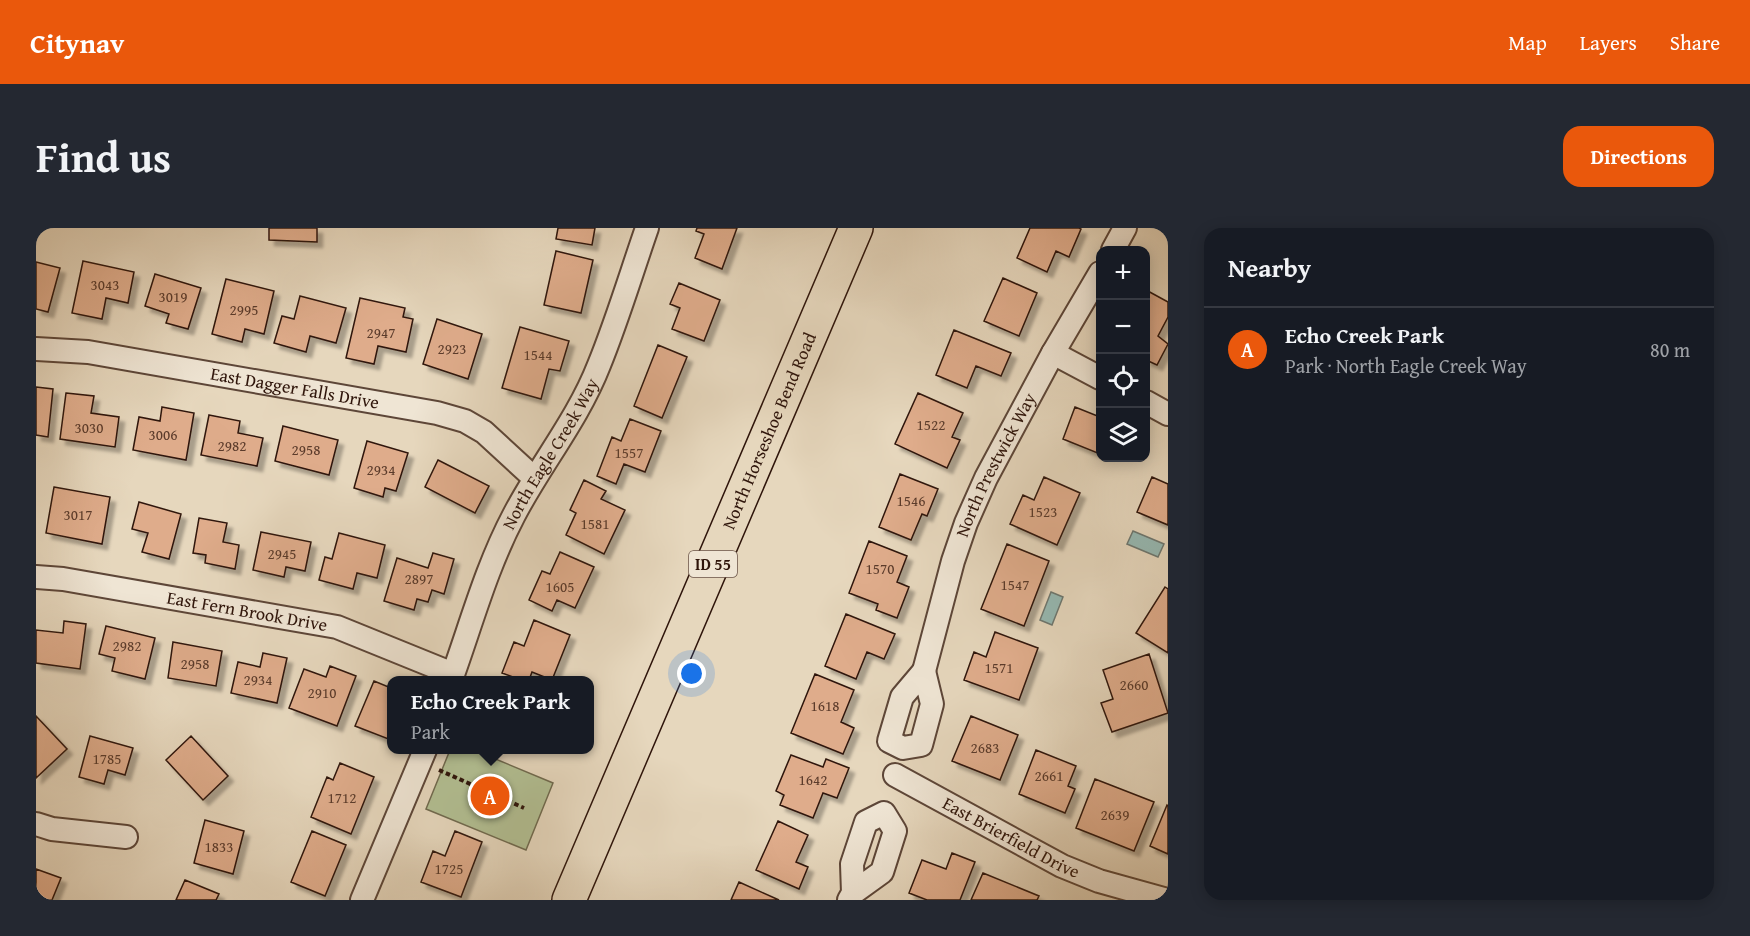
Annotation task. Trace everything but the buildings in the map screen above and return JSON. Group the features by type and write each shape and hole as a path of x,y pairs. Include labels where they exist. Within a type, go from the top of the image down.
{"highway":[{"name":"North Horseshoe Bend Road","path":"569,900 856,228"}],"street":[{"name":"North Eagle Creek Way","path":"452,676 477,599 494,557 534,478 580,404 600,365 647,228"},
{"path":"1115,246 1125,228"},
{"name":"North Prestwick Way","path":"924,671 932,704 921,745 903,748 890,741 902,697 924,671 953,561 966,523 986,478 1053,353 1096,281"},
{"name":"East Dagger Falls Drive","path":"36,349 88,352 437,413 465,421 484,432 534,478"},
{"path":"1053,353 1096,375"},
{"path":"1150,404 1168,414"},
{"name":"East Fern Brook Drive","path":"36,577 63,579 337,627 450,676"},
{"path":"851,896 852,864 866,822 884,813 903,748"},
{"path":"362,900 423,754"},
{"name":"East Brierfield Drive","path":"895,775 1062,866 1099,881 1167,900"},
{"path":"851,896 882,872 895,831 884,813"},
{"path":"36,824 52,829 126,837"}],"path":[{"path":"438,770 524,808"}],"green space":[{"path":"448,754 484,754 553,783 526,850 426,809"}],"water":[{"path":"1133,531 1164,544 1158,557 1127,544"},
{"path":"1051,592 1063,597 1052,625 1040,620"}],"place":[{"name":"Echo Creek Park","path":"490,796"}]}
